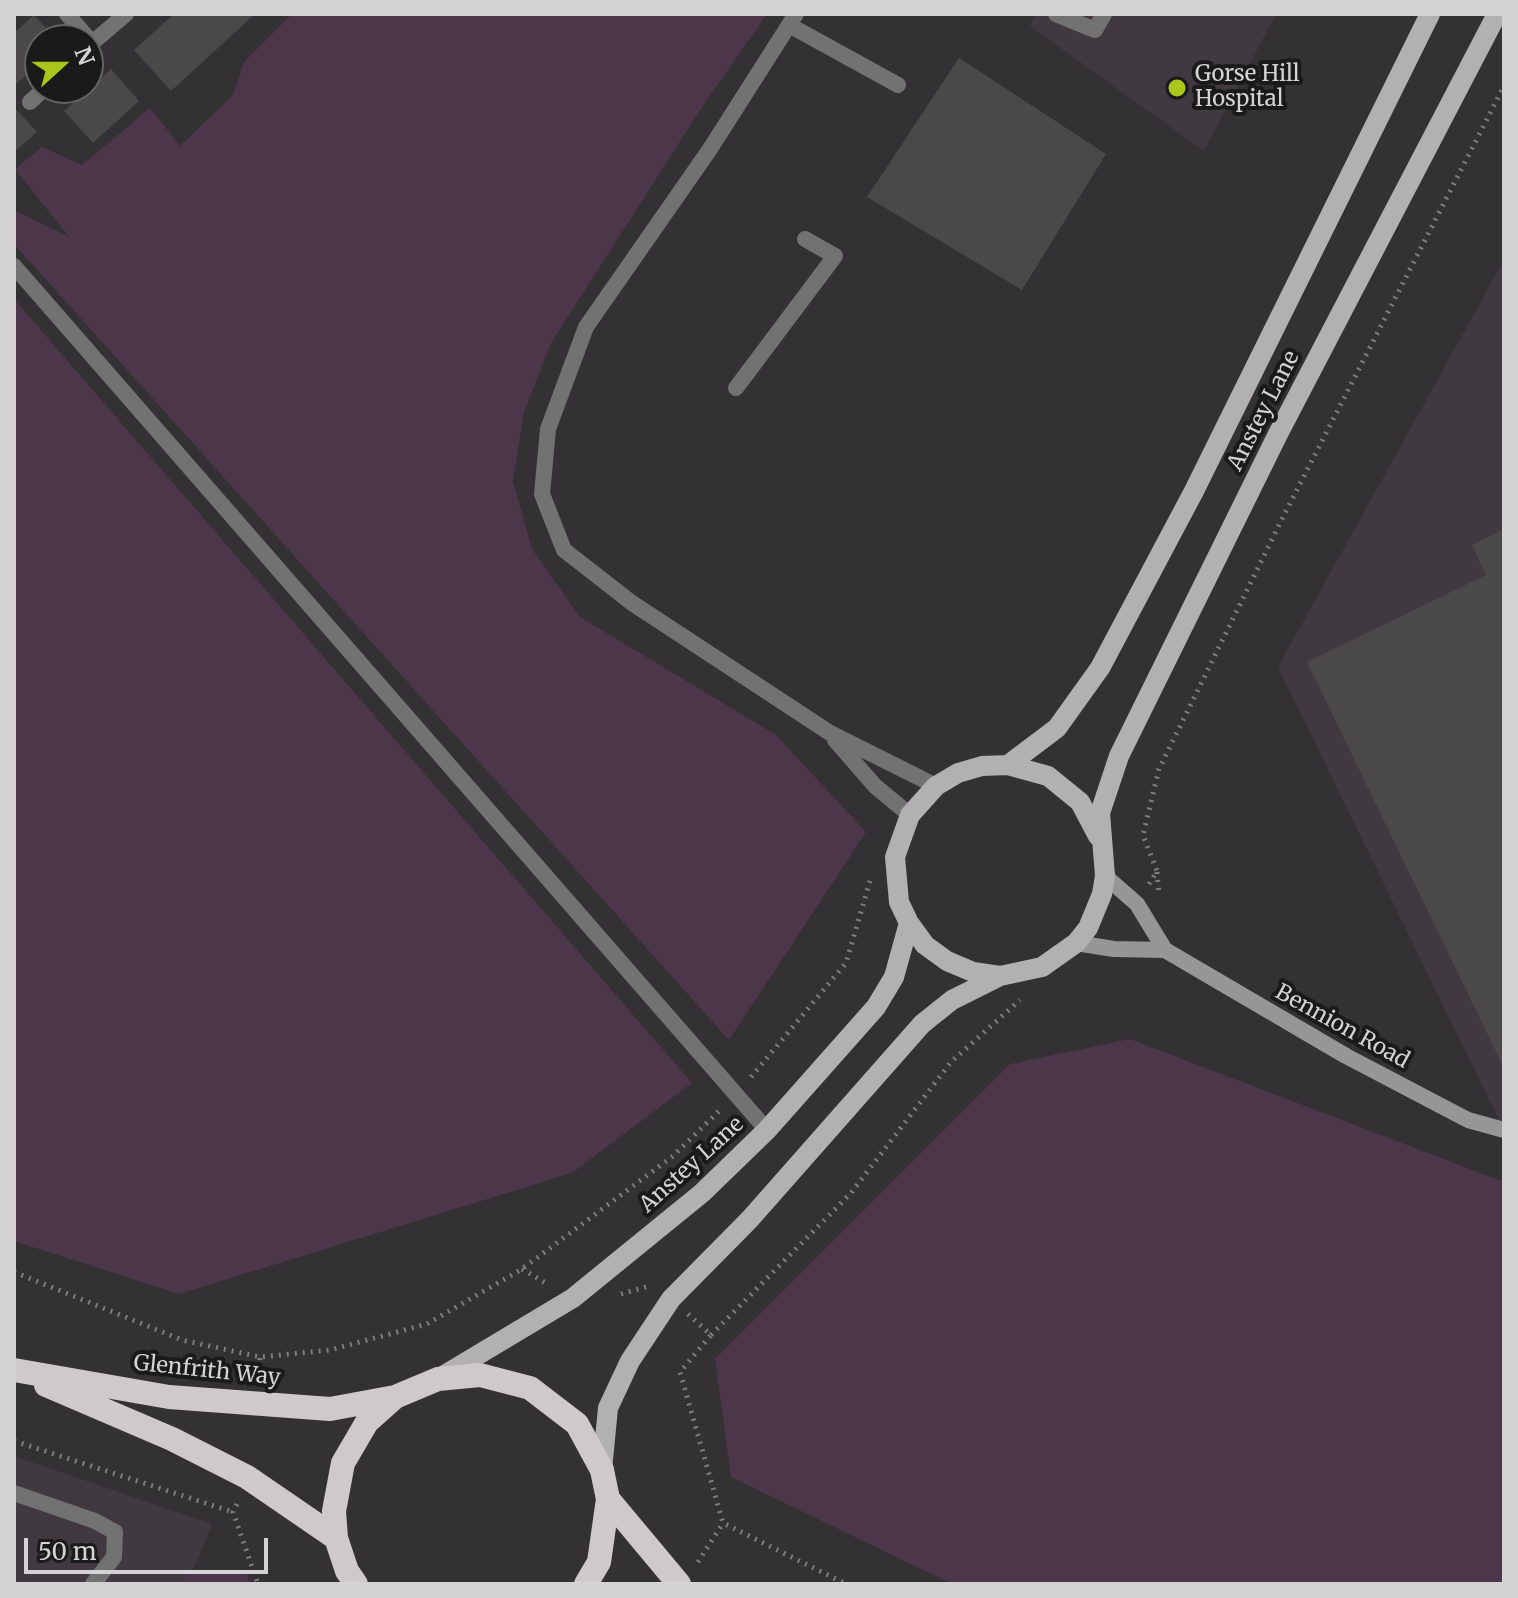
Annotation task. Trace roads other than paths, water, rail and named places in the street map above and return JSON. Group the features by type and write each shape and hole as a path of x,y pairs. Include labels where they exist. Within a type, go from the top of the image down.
{"highway":[{"name":"Glenfrith Way","path":"14,1371 169,1397 330,1409 395,1397"},
{"name":"Glenfrith Way","path":"14,1371 172,1439 247,1477 336,1538"},
{"path":"349,1580 336,1538 334,1511 343,1463 367,1422 395,1397 438,1379 480,1375 530,1388 577,1424 602,1470 608,1499 599,1562 586,1584"},
{"path":"608,1499 685,1578"}],"main road":[{"path":"1008,765 1057,728 1100,668 1194,491 1430,14"},
{"name":"Anstey Lane","path":"602,1470 608,1408 630,1361 671,1299 750,1219 922,1024 952,1000 1000,976 1042,967 1076,943 1096,912 1105,876 1100,813 1119,756 1278,434 1497,14"},
{"name":"Anstey Lane","path":"1000,976 973,972 947,961 925,945 909,923 899,902 895,857 910,815 936,786 958,773 982,766 1008,765 1048,776 1080,802 1100,839"},
{"name":"Anstey Lane","path":"438,1379 573,1298 702,1193 767,1130 876,1007 894,977 909,923"}],"street":[{"name":"Bennion Road","path":"1105,876 1137,904 1165,950 1346,1056 1468,1120 1504,1130"},
{"name":"Bennion Road","path":"1076,943 1114,949 1165,950"}],"lane":[{"path":"104,34 126,14"},
{"path":"1056,14 1095,30 1104,14"},
{"path":"898,85 792,20 710,149 586,327 548,429 542,494 564,550 632,603 830,733 936,786"},
{"path":"736,388 835,256 805,239"},
{"path":"14,266 767,1130"},
{"path":"830,733 875,786 910,815"},
{"path":"14,1493 95,1521 115,1532 114,1557 93,1584"}],"place":[{"name":"Gorse Hill Hospital","path":"1177,88"}]}
